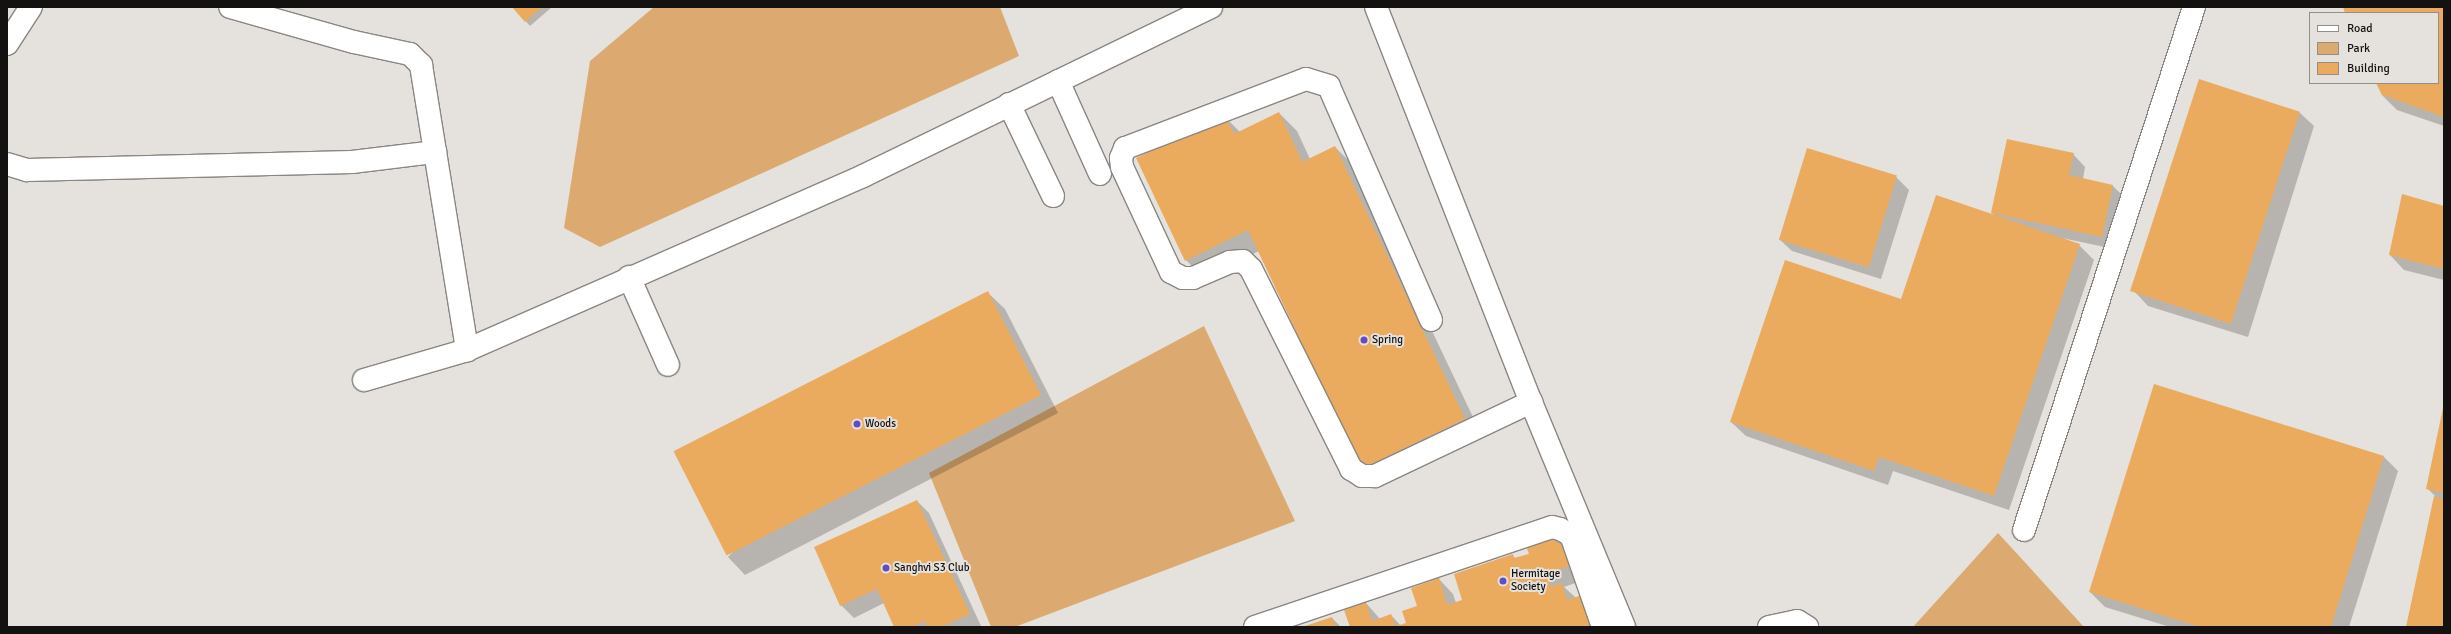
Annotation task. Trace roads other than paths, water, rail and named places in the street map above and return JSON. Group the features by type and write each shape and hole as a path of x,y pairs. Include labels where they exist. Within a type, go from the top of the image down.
{"street":[{"path":"7,44 31,7"},
{"path":"230,7 354,42 410,54 421,65 467,350"},
{"path":"364,380 467,350 629,277 863,176 1211,7"},
{"path":"1376,7 1531,402 1624,627"},
{"path":"2024,530 2194,7"},
{"path":"1431,320 1329,86 1306,79 1125,148 1121,158 1122,167 1171,272 1183,278 1193,278 1230,262 1243,261 1251,269 1351,468 1362,476 1375,476 1531,402"},
{"path":"1058,81 1100,174"},
{"path":"1010,104 1053,196"},
{"path":"7,164 27,170 352,162 435,152"},
{"path":"629,277 668,366"},
{"path":"1255,627 1552,528 1560,529 1571,535 1603,627"},
{"path":"1769,627 1797,621 1807,627"}],"place":[{"name":"Spring","path":"1364,340"},
{"name":"Woods","path":"857,424"},
{"name":"Sanghvi S3 Club","path":"886,568"},
{"name":"Hermitage Society","path":"1503,581"}]}
